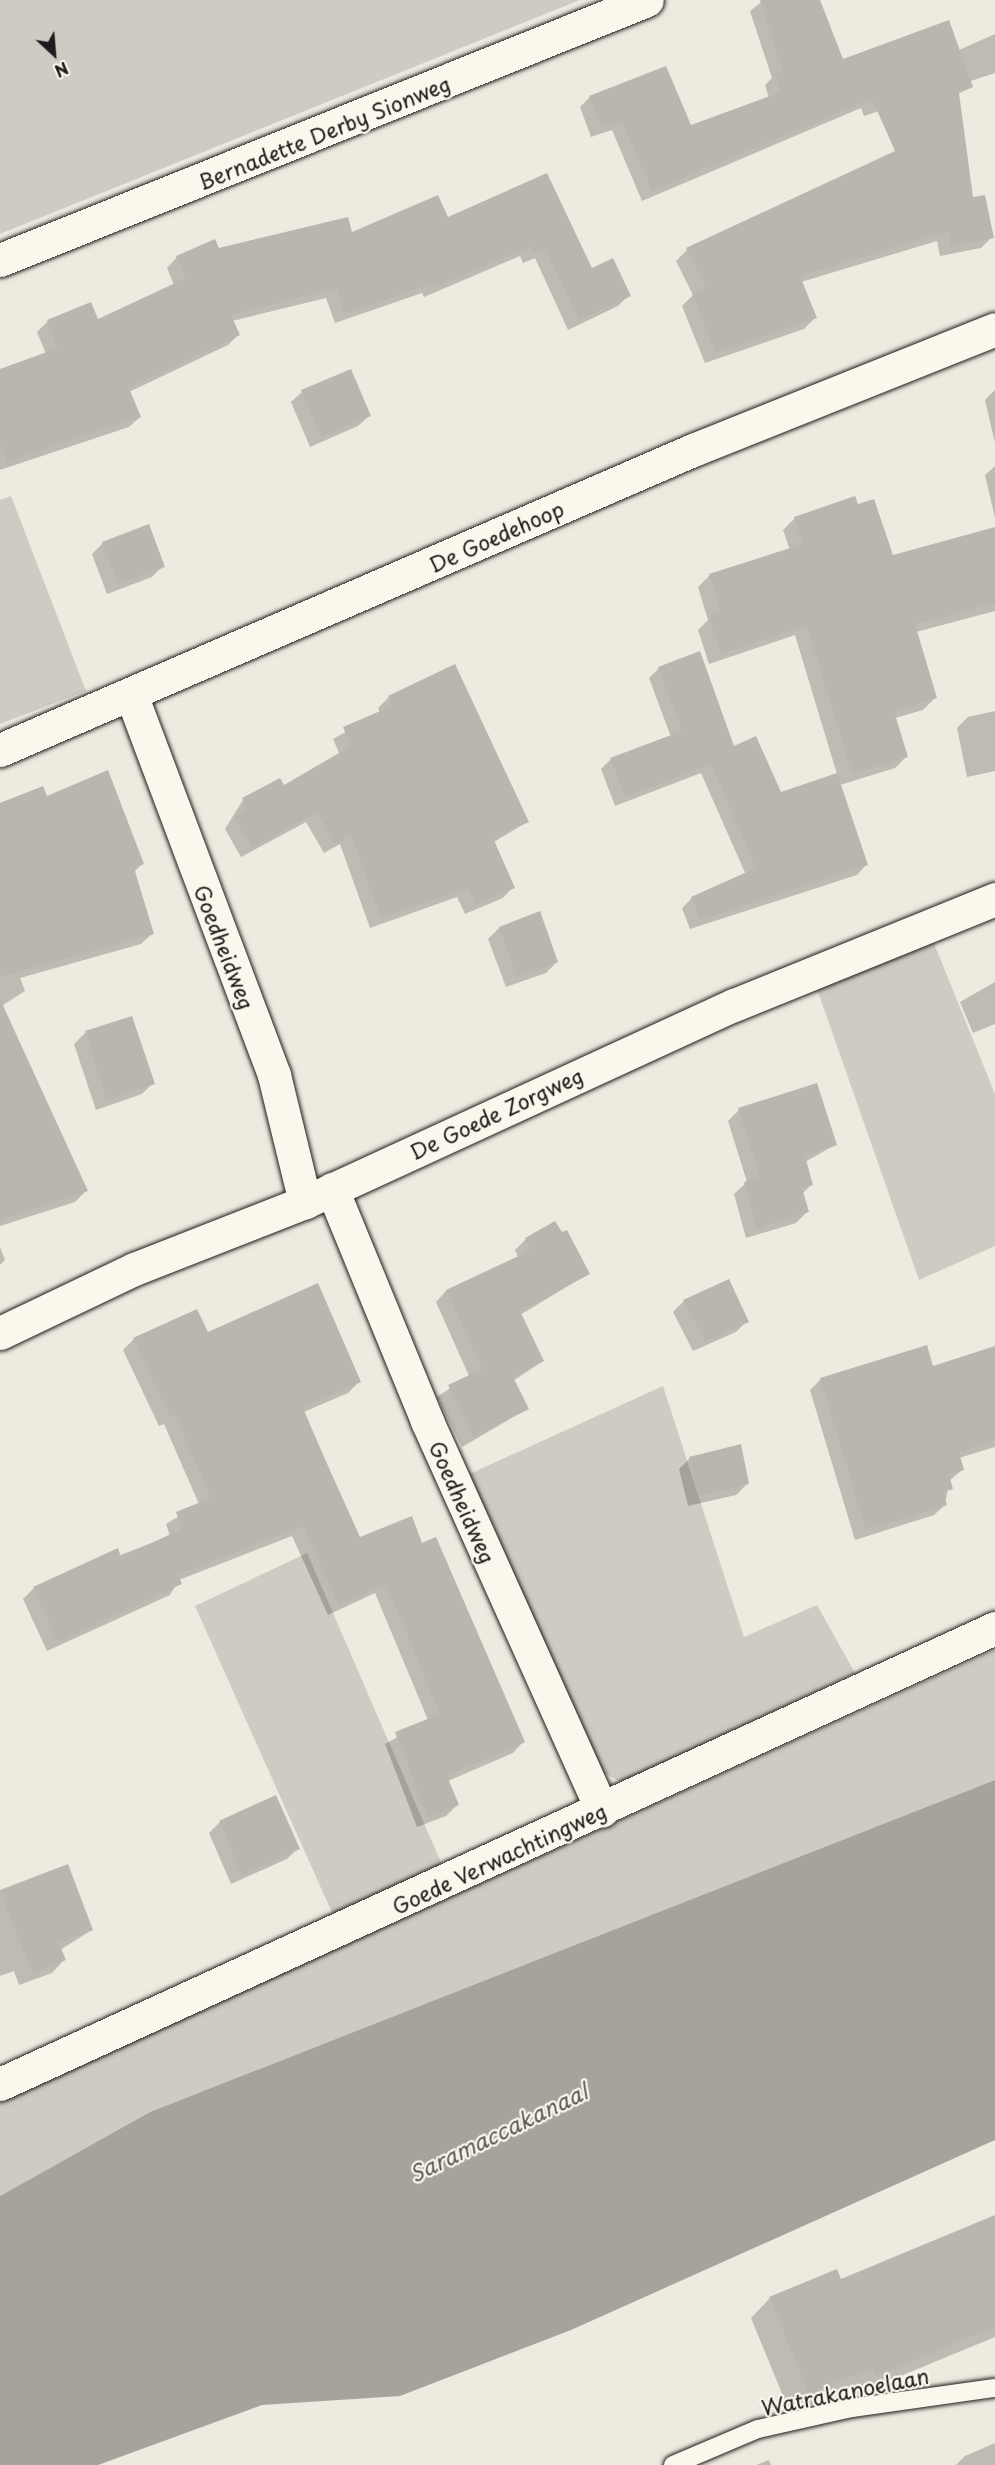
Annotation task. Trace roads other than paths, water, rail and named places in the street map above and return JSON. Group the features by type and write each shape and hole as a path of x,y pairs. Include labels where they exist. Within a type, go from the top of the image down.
{"street":[{"name":"Bernadette Derby Sionweg","path":"0,260 647,0"},
{"name":"De Goedehoop","path":"0,750 132,697 693,450 995,329"},
{"name":"Goedheidweg","path":"132,697 319,1195 427,1421 602,1811"},
{"name":"De Goede Zorgweg","path":"0,1333 134,1269 319,1195 734,1005 995,899"},
{"name":"Goede Verwachtingweg","path":"0,2084 602,1811 995,1628"}],"lane":[{"name":"Watrakanoelaan","path":"673,2465 758,2429 852,2408 995,2388"}],"water":[{"name":"Saramaccakanaal","path":"995,1780 995,2140 571,2330 400,2396 262,2405 98,2465 0,2465 0,2196 150,2112"}]}
